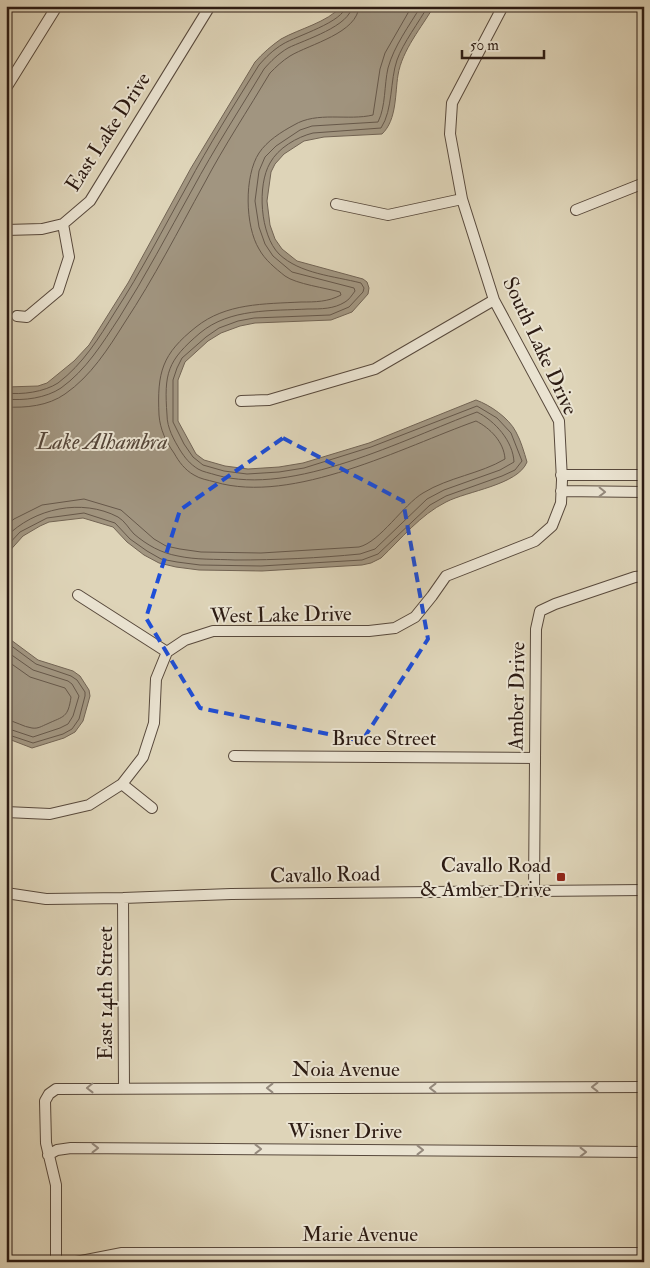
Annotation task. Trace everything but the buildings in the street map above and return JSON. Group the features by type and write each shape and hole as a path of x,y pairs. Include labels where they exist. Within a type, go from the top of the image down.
{"street":[{"path":"6,88 57,6"},
{"name":"East Lake Drive","path":"6,230 42,229 62,224 90,201 210,6"},
{"name":"South Lake Drive","path":"503,6 452,103 450,134 462,199 494,300 559,421 562,477"},
{"path":"6,66 16,71"},
{"path":"576,210 644,183"},
{"path":"336,204 388,215 462,199"},
{"path":"17,316 27,317 58,291 69,257 62,224"},
{"path":"241,401 269,400 375,369 494,300"},
{"path":"562,477 644,475"},
{"name":"West Lake Drive","path":"167,652 185,640 213,632 369,632 395,628 414,617 446,576 535,541 552,526 560,503 562,477"},
{"path":"561,491 644,492"},
{"name":"Amber Drive","path":"534,891 536,629 540,611 555,604 635,577 644,576"},
{"path":"6,812 50,814 89,805 122,784 143,756 154,723 156,679 167,652 78,595"},
{"name":"Bruce Street","path":"234,756 535,758"},
{"path":"122,784 152,808"},
{"name":"Cavallo Road","path":"6,893 46,899 231,894 644,890"},
{"name":"East 14th Street","path":"123,898 124,1088"},
{"name":"Noia Avenue","path":"48,1155 45,1102 49,1094 56,1089 644,1087"},
{"name":"Wisner Drive","path":"48,1155 57,1150 72,1148 644,1152"},
{"path":"48,1155 56,1185 56,1262"},
{"name":"Marie Avenue","path":"76,1262 122,1253 456,1257 644,1253"}],"highlighted area":[{"path":"283,438 403,501 428,639 362,741 200,708 146,618 180,510"}],"water":[{"name":"Lake Alhambra","path":"342,6 434,6 413,39 400,66 393,114 382,134 324,137 304,141 284,154 275,164 271,172 267,201 270,225 275,239 282,249 297,261 363,279 367,282 369,288 368,294 352,312 331,320 255,323 221,333 208,341 185,362 178,380 178,421 196,454 204,460 225,466 248,469 279,467 303,463 369,443 476,400 493,409 509,422 518,435 527,462 522,470 503,482 455,498 437,507 419,520 381,558 362,565 262,571 199,570 176,567 159,563 144,555 127,542 113,527 83,518 49,522 40,526 23,536 6,555 6,387 38,386 47,383 74,361 89,345 128,283 191,168 255,62 281,39 329,17"},
{"path":"6,633 11,640 38,660 73,671 80,676 89,690 90,696 83,721 75,732 64,738 32,748 6,738"}],"place":[{"name":"Cavallo Road & Amber Drive","path":"561,877"}]}
